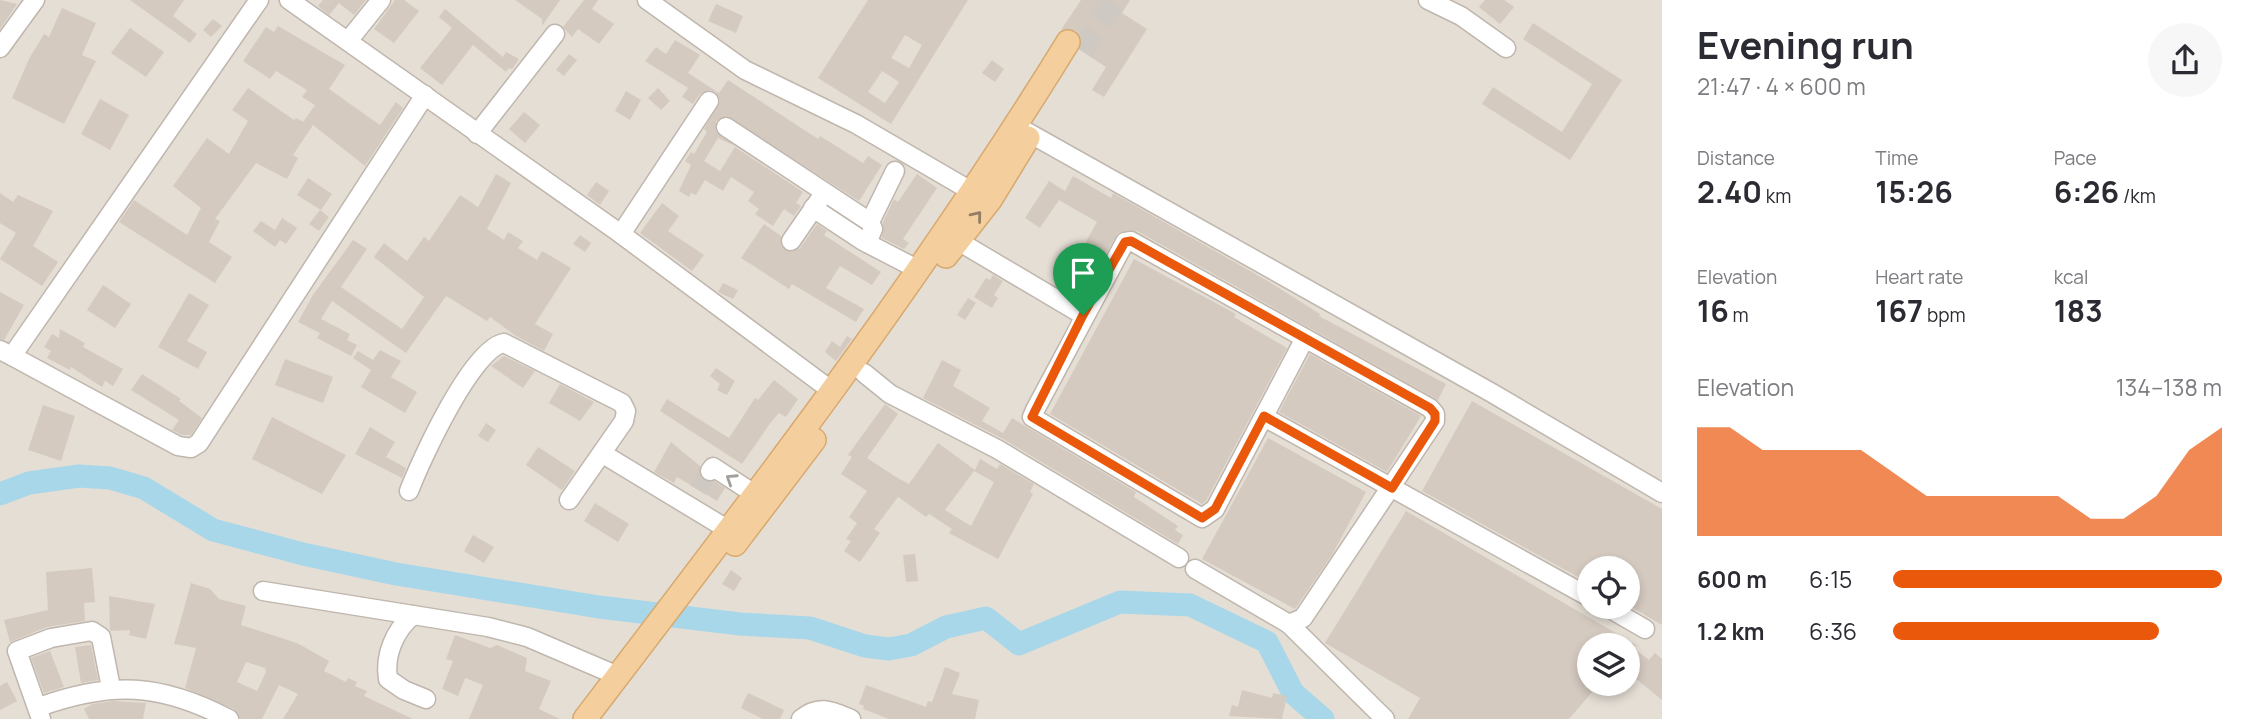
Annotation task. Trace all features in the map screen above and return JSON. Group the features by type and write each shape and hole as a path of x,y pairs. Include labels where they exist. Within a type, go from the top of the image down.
{"main road":[{"path":"601,719 730,525 832,391 919,270 990,200 1023,130 1075,47"},
{"path":"585,719 864,373 951,237 971,191 1023,130"}],"street":[{"path":"0,48 35,0"},
{"path":"259,0 6,353 178,446 191,448 199,443 425,95"},
{"path":"289,0 621,234 832,391"},
{"path":"348,41 381,0"},
{"path":"647,0 745,70 856,124 971,191"},
{"path":"1428,0 1461,16 1506,48"},
{"path":"477,134 555,34"},
{"path":"621,234 709,101"},
{"path":"726,127 867,243 919,270"},
{"path":"1023,130 1492,393 1662,493"},
{"path":"870,222 895,172"},
{"path":"819,201 870,222 873,229 867,243"},
{"path":"791,241 819,201"},
{"path":"951,237 1083,315"},
{"path":"1289,624 1303,618 1392,488 1435,421 1435,414 1430,408 1131,241 1125,242 1083,315 1032,417 1202,518 1215,509 1304,340"},
{"path":"409,491 429,441 472,373 496,345 504,343 622,403 626,411 624,421 603,454 569,500"},
{"path":"864,373 890,394 997,449 1179,558"},
{"path":"1264,416 1577,590"},
{"path":"603,454 730,525"},
{"path":"710,471 713,467 753,493"},
{"path":"698,490 694,496 730,525"},
{"path":"1195,569 1289,624 1385,719"},
{"path":"263,591 488,627 527,637 618,676"},
{"path":"413,615 400,626 386,668 388,679 404,690 426,699"},
{"path":"1628,619 1645,629"},
{"path":"111,688 101,637 92,631 51,638 17,651 40,713 111,688 137,688 206,707 229,719"},
{"path":"802,719 817,709 831,710 851,719"}],"shaded area":[{"path":"0,0 1662,0 1662,719 0,719"}],"building":[{"path":"0,0 17,4 0,29"},
{"path":"130,0 184,0 173,16 197,34 190,43"},
{"path":"323,0 366,0 354,15 339,3 329,15 318,6"},
{"path":"395,0 404,0 419,11 394,43 374,29"},
{"path":"515,0 560,0 542,26 542,19"},
{"path":"584,0 598,0 592,9 614,24 599,44 578,29 572,37 563,27"},
{"path":"868,0 968,0 891,124 818,78","holes":["905,35 922,45 909,68 891,58","882,71 899,82 885,103 868,92"]},
{"path":"1081,0 1130,0 1122,13 1147,29 1104,97 1092,90 1106,67 1080,50 1082,42 1076,31 1061,30"},
{"path":"1485,0 1504,0 1514,7 1500,24 1479,7"},
{"path":"716,4 743,16 736,33 708,21"},
{"path":"62,8 96,23 82,55 96,61 64,124 12,98 29,59 44,34 49,37"},
{"path":"445,9 503,57 506,52 519,59 512,69 509,68 506,72 473,45 442,85 420,68 452,28 439,17"},
{"path":"213,19 222,26 211,37 203,30"},
{"path":"1533,23 1622,80 1570,160 1482,104 1493,87 1562,132 1592,84 1523,39"},
{"path":"278,26 345,65 329,89 380,125 396,102 403,108 365,166 313,125 293,155 298,158 287,179 256,163 215,219 220,221 209,242 232,257 215,283 119,222 134,200 187,235 201,208 173,186 207,138 229,154 248,121 232,110 248,88 294,120 296,118 303,122 315,105 302,97 307,90 276,71 270,79 243,61 266,27 274,32"},
{"path":"130,28 164,52 146,77 111,53"},
{"path":"675,40 700,55 688,73 719,93 728,80 818,139 820,136 863,163 868,156 882,165 859,201 726,116 716,121 716,131 735,146 718,138 704,161 720,171 735,147 803,192 796,203 801,206 794,216 784,209 773,226 755,214 759,209 748,201 754,192 731,177 723,191 705,180 696,195 691,193 689,197 679,191 691,165 685,161 691,152 694,154 707,132 704,129 720,101 716,92 709,90 700,94 693,104 682,97 688,88 645,61 656,47 666,54"},
{"path":"569,54 577,60 564,76 556,70"},
{"path":"992,60 1004,69 995,82 982,73"},
{"path":"658,88 670,101 661,110 648,98"},
{"path":"626,91 641,100 630,120 615,111"},
{"path":"100,99 129,115 110,150 81,134"},
{"path":"524,112 540,125 525,143 509,129"},
{"path":"496,174 511,183 487,229 504,240 508,232 523,241 518,248 537,260 542,251 571,268 535,324 553,334 544,351 516,336 490,317 487,321 446,296 406,353 332,301 321,319 350,334 347,340 357,345 351,356 317,338 320,333 298,322 313,295 353,240 367,249 341,287 402,329 424,297 374,257 384,243 407,261 424,237 429,241 460,195 478,207"},
{"path":"917,174 937,188 903,239 909,243 904,249 882,238 883,222 894,199 898,202"},
{"path":"1073,176 1111,198 1113,193 1266,280 1320,314 1319,316 1446,384 1438,400 1137,231 1118,233 1104,257 1084,245 1097,222 1059,200 1040,228 1025,218 1049,181 1065,191"},
{"path":"308,178 332,194 321,210 297,195"},
{"path":"596,182 609,191 600,205 587,195"},
{"path":"0,193 13,202 18,195 53,211 33,246 58,262 42,286 0,259 16,233 0,223"},
{"path":"662,203 679,216 668,231 704,255 692,271 640,233"},
{"path":"320,210 329,217 319,231 309,224"},
{"path":"282,218 297,228 286,244 280,240 275,247 253,231 261,221 275,230"},
{"path":"764,224 781,236 781,246 791,252 800,248 817,224 827,231 824,235 881,272 872,285 840,266 826,288 864,309 856,322 792,284 789,289 741,258"},
{"path":"580,235 591,243 585,252 573,244"},
{"path":"1134,259 1236,314 1234,317 1287,348 1202,504 1050,414"},
{"path":"993,275 1003,281 994,295 998,298 992,308 974,297 986,278 990,280"},
{"path":"723,283 738,290 733,299 718,292"},
{"path":"103,285 131,304 115,328 87,310"},
{"path":"0,292 24,305 4,340 0,339"},
{"path":"189,293 209,305 187,341 207,352 198,369 158,347"},
{"path":"968,298 976,303 965,320 957,315"},
{"path":"60,329 85,343 83,347 123,369 113,386 105,381 102,387 71,367 70,370 47,358 51,351 44,347 52,334 59,338"},
{"path":"847,336 852,339 836,361 825,352 832,341 840,347"},
{"path":"380,350 401,361 391,377 417,392 405,413 361,387 371,370 353,358 358,351 373,360"},
{"path":"1310,354 1421,416 1387,472 1279,412"},
{"path":"504,356 535,371 523,388 491,366"},
{"path":"285,359 333,377 323,403 275,385"},
{"path":"942,360 961,370 953,386 990,408 982,421 1003,433 1012,418 1136,492 1134,497 1178,526 1175,530 1183,535 1178,544 1003,439 923,398"},
{"path":"716,368 735,381 727,395 717,390 720,384 710,376"},
{"path":"142,374 181,399 179,401 202,418 191,435 182,435 172,430 179,420 131,390"},
{"path":"774,380 798,399 786,417 779,413 771,422 742,464 660,411 667,399 729,438 755,398 758,400"},
{"path":"560,384 594,402 580,421 549,403"},
{"path":"1472,401 1662,509 1662,625 1640,612 1640,556 1577,556 1577,576 1422,491"},
{"path":"885,404 898,414 867,458 896,477 909,484 938,443 975,470 980,459 997,469 1000,464 1034,484 1030,492 1033,494 998,559 949,533 952,529 929,514 926,517 898,497 874,529 880,533 860,562 844,551 851,541 846,539 857,523 849,517 867,491 841,474 852,457 848,455","holes":["974,471 994,482 971,526 945,510"]},
{"path":"43,405 75,416 61,461 28,450"},
{"path":"272,417 346,455 322,494 252,459"},
{"path":"486,423 496,430 488,442 478,436"},
{"path":"370,427 395,442 386,457 406,468 402,478 355,454"},
{"path":"1268,438 1366,492 1332,555 1295,609 1202,559"},
{"path":"671,442 700,466 703,480 714,481 725,488 717,501 677,477 674,483 654,472"},
{"path":"538,447 575,471 562,490 526,465"},
{"path":"595,503 629,524 618,542 584,521"},
{"path":"1406,511 1577,611 1577,619 1592,619 1616,633 1577,633 1577,696 1589,696 1569,719 1408,719 1420,698 1325,643"},
{"path":"473,535 494,547 484,563 464,551"},
{"path":"915,554 918,581 906,582 903,555"},
{"path":"92,568 95,602 84,603 85,621 47,627 10,642 4,620 48,610 46,572"},
{"path":"731,570 742,578 734,591 722,584"},
{"path":"191,583 210,589 219,599 246,606 241,625 297,643 329,661 324,671 346,682 348,678 357,682 355,686 367,691 364,696 413,719 283,719 298,694 279,685 262,719 240,719 234,709 185,688 196,648 174,644","holes":["246,662 265,668 266,672 257,691 237,682"]},
{"path":"109,596 155,604 146,639 129,635 130,630 110,631"},
{"path":"455,635 490,648 497,645 527,658 525,671 551,681 539,709 560,719 469,719 483,685 465,678 458,696 442,689 453,661 446,659"},
{"path":"91,645 98,680 81,683 75,647"},
{"path":"50,651 64,687 44,693 31,658"},
{"path":"1640,653 1649,660 1655,653 1662,659 1662,700 1640,682"},
{"path":"945,667 960,673 952,694 979,700 975,719 889,719 863,709 864,706 859,704 866,685 926,707 928,701 932,702"},
{"path":"7,682 17,701 0,710 0,686"},
{"path":"1242,690 1272,698 1273,693 1287,696 1282,719 1229,716 1232,705 1238,707"},
{"path":"748,693 784,710 780,719 763,719 741,708"},
{"path":"113,701 146,703 143,719 89,719 84,709 92,704"}],"waterway":[{"path":"0,494 29,483 79,476 110,478 144,488 213,530 303,554 396,574 599,607 740,624 810,628 865,646 889,649 911,645 946,627 986,618 1019,644 1120,602 1190,605 1267,642 1293,693 1323,719"}],"tunnel":[{"path":"1082,51 1114,0"},
{"path":"698,490 710,471"}],"route":[{"path":"1131,241 1430,408 1435,414 1435,421 1392,488 1264,416 1215,509 1202,518 1032,417 1083,315 1125,242 1131,241"}]}
